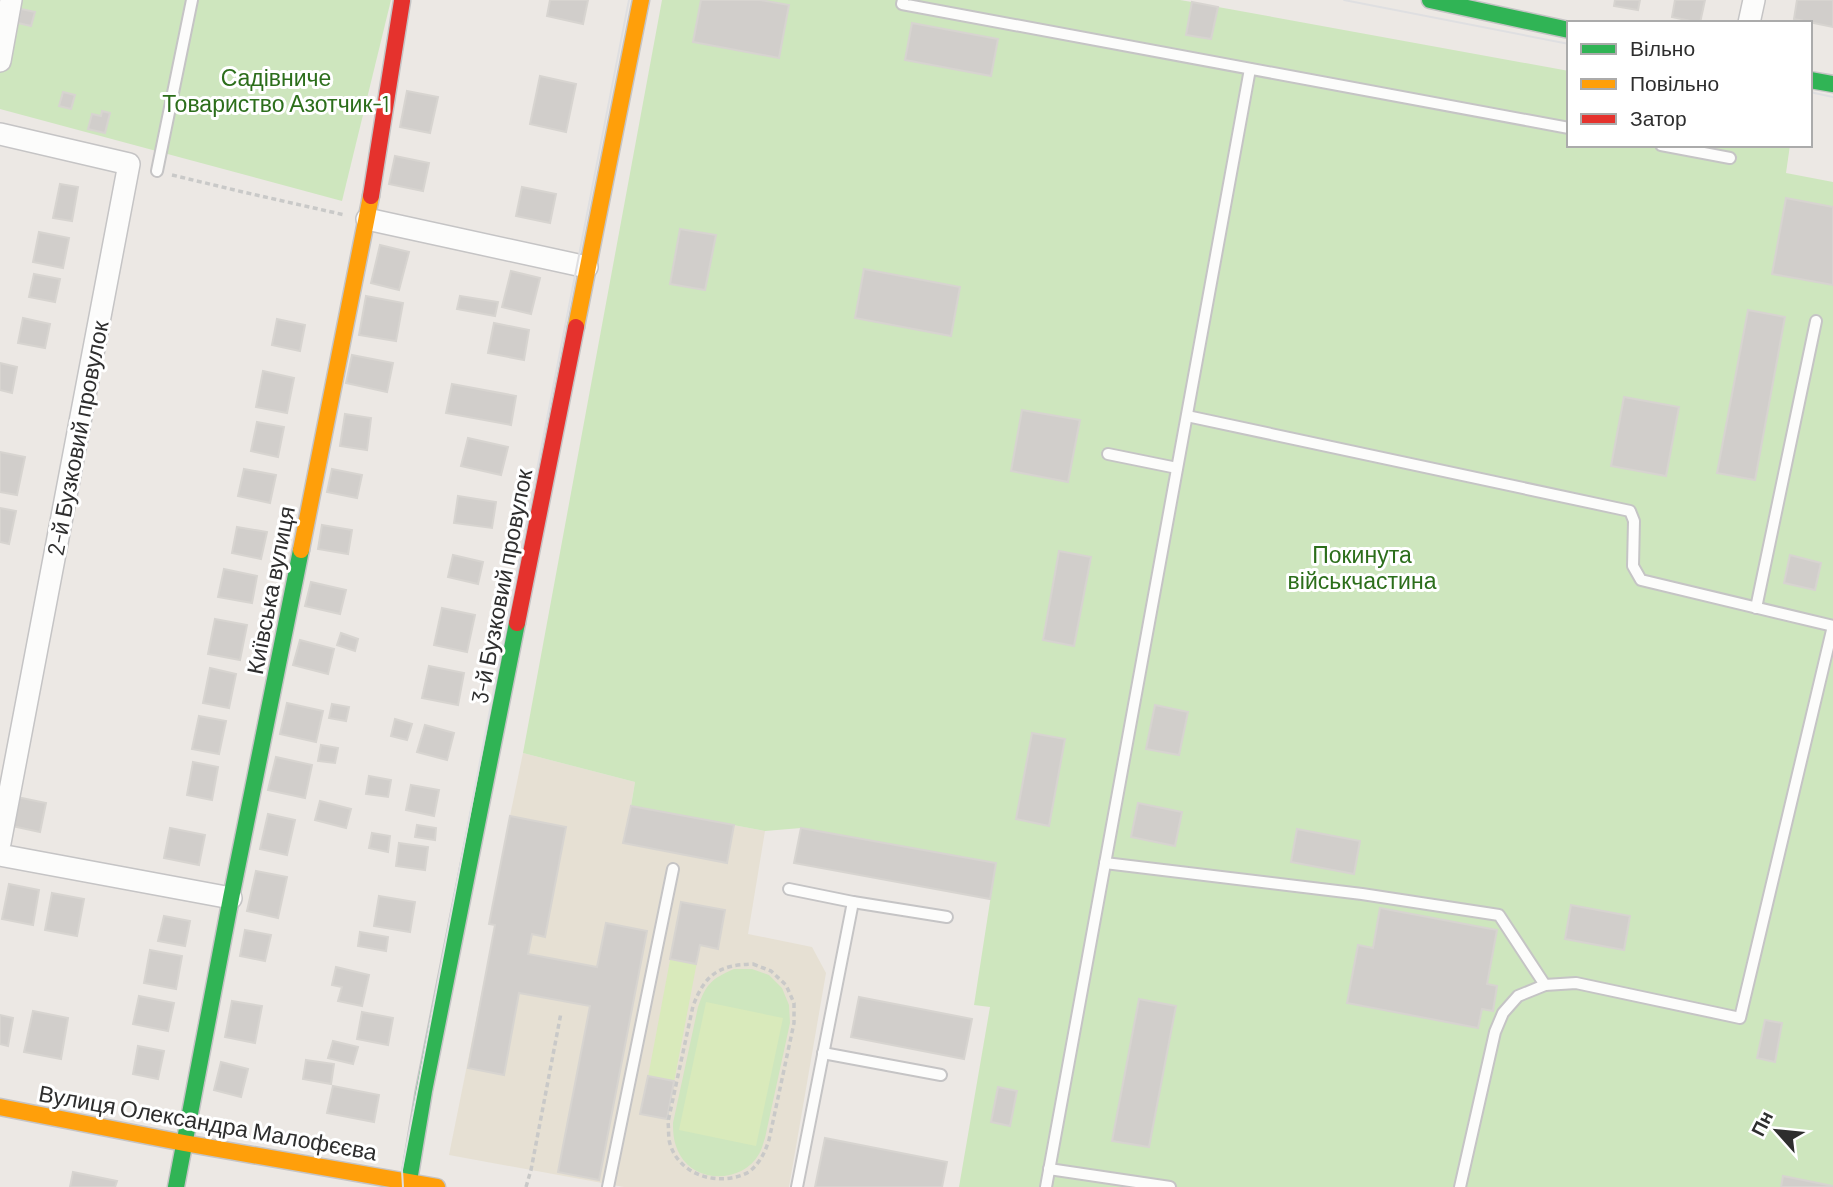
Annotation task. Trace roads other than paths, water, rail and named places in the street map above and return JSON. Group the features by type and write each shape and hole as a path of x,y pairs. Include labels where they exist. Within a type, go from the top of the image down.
{"street":[{"path":"0,61 11,0"},
{"name":"3-й Бузковий провулок","path":"409,1181 424,1091 641,0"},
{"path":"1430,0 1567,30"},
{"path":"1749,21 1754,0"},
{"name":"Київська вулиця","path":"176,1187 367,219 402,1"},
{"path":"1812,80 1833,84"},
{"name":"2-й Бузковий провулок","path":"0,134 129,164 0,842"},
{"path":"367,219 587,267"},
{"path":"0,855 231,898"},
{"name":"Вулиця Олександра Малофєєва","path":"0,1107 184,1143 409,1181"},
{"path":"409,1181 437,1187"}],"lane":[{"path":"157,171 192,0"},
{"path":"903,0 902,4 1567,128"},
{"path":"1046,1187 1250,69"},
{"path":"1672,147 1730,158"},
{"path":"1756,608 1816,321"},
{"path":"1186,416 1630,511 1634,521 1633,566 1641,580 1833,626 1740,1018 1576,983 1545,985 1518,996 1503,1013 1495,1032 1461,1187"},
{"path":"1108,454 1177,468"},
{"path":"1105,863 1362,894 1499,915 1545,985"},
{"path":"608,1187 673,869"},
{"path":"789,889 947,917"},
{"path":"797,1187 853,902"},
{"path":"823,1053 941,1075"},
{"path":"1049,1169 1170,1187"}],"tram line":[{"path":"403,1187 402,1170 629,0"},
{"path":"1344,0 1567,44"},
{"path":"1812,92 1833,97"}],"park label":[{"name":"Садівниче Товариство Азотчик-1","path":"276,90"},
{"name":"Покинута військчастина","path":"1362,567"}]}
